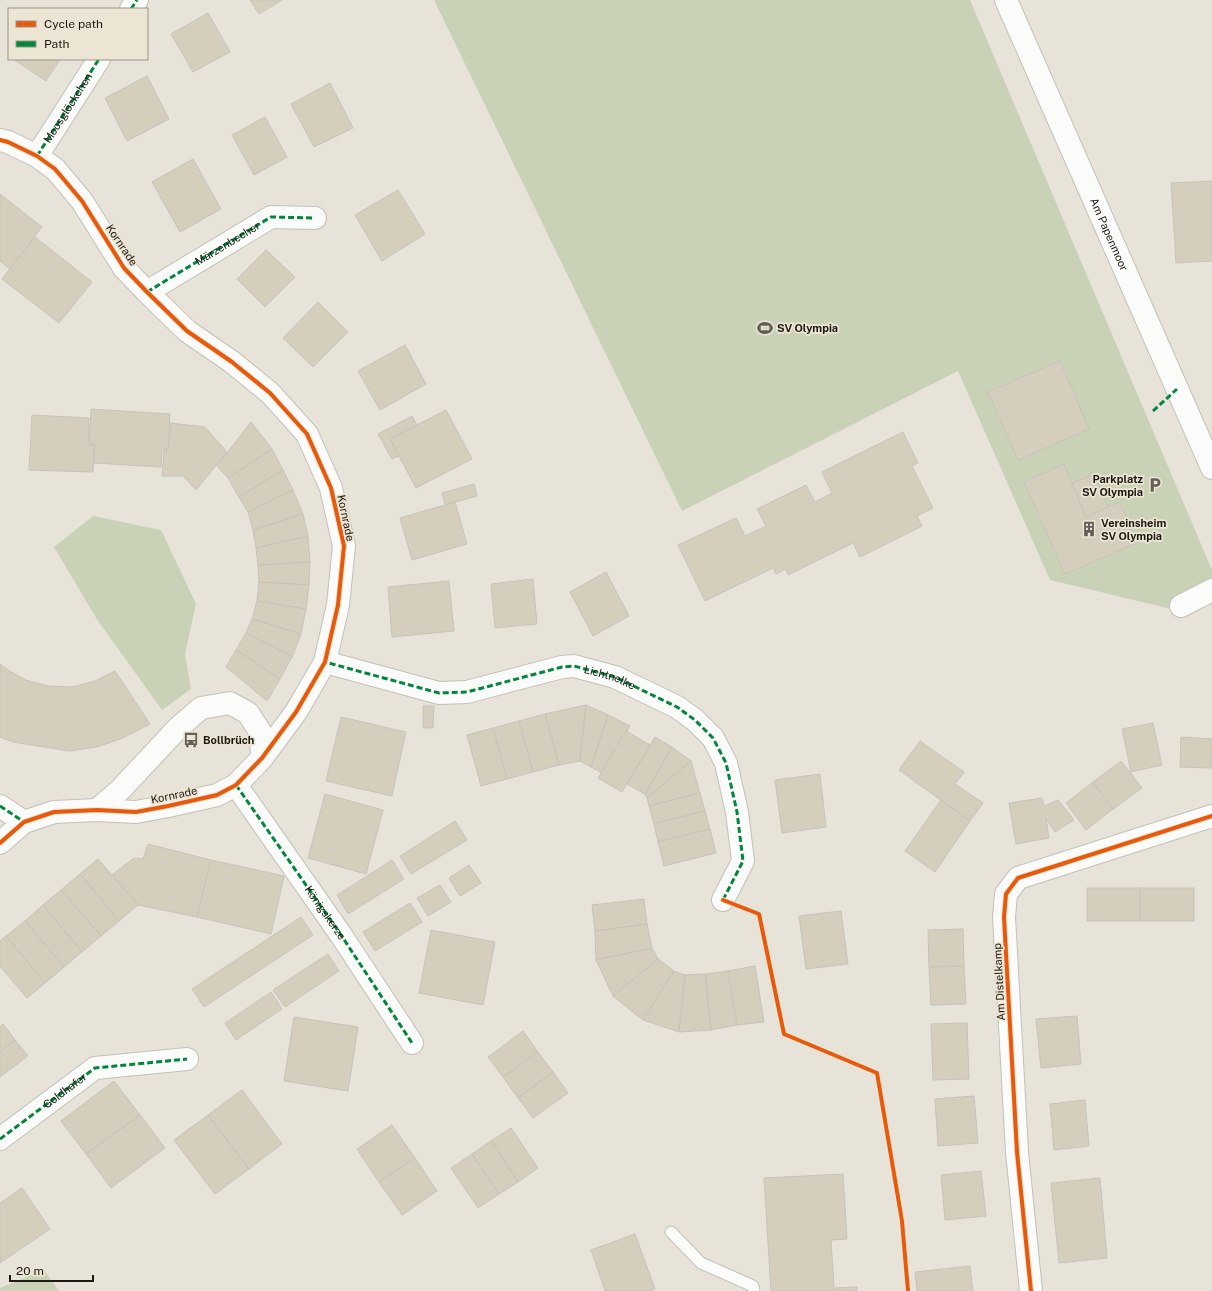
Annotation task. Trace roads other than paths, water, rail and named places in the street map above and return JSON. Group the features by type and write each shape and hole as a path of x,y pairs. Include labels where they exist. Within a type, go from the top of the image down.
{"street":[{"name":"Am Papenmoor","path":"1006,0 1212,468"},
{"name":"Moosglöckchen","path":"37,156 98,60"},
{"name":"Kornrade","path":"0,140 8,142 37,156 55,169 82,201 124,268 187,331 232,362 270,393 307,434 331,488 344,546 338,605 325,662 296,712 262,758 236,785 216,795 136,812 97,810 54,812 24,822 0,844"},
{"name":"Märzenbecher","path":"147,292 271,217 315,218"},
{"path":"1182,606 1212,590"},
{"name":"Lichtnelke","path":"325,662 439,693 467,692 562,667 574,666 615,677 677,707 695,720 713,738 726,763 737,812 743,861 723,900"},
{"path":"97,810 120,790 178,728 201,708 230,703 248,713 260,733 262,758"},
{"name":"Königskerze","path":"236,785 336,928 412,1043"},
{"path":"0,806 24,822"},
{"name":"Am Distelkamp","path":"1031,1291 1017,1152 1004,917 1006,894 1018,878 1212,816"},
{"name":"Goldhafer","path":"0,1139 95,1068 187,1060"}],"lane":[{"path":"671,1232 701,1263 753,1286 754,1291"}],"place":[{"name":"SV Olympia","path":"765,328"},
{"name":"Parkplatz SV Olympia","path":"1155,485"},
{"name":"Vereinsheim SV Olympia","path":"1089,529"},
{"name":"Bollbrüch","path":"191,740"}]}
